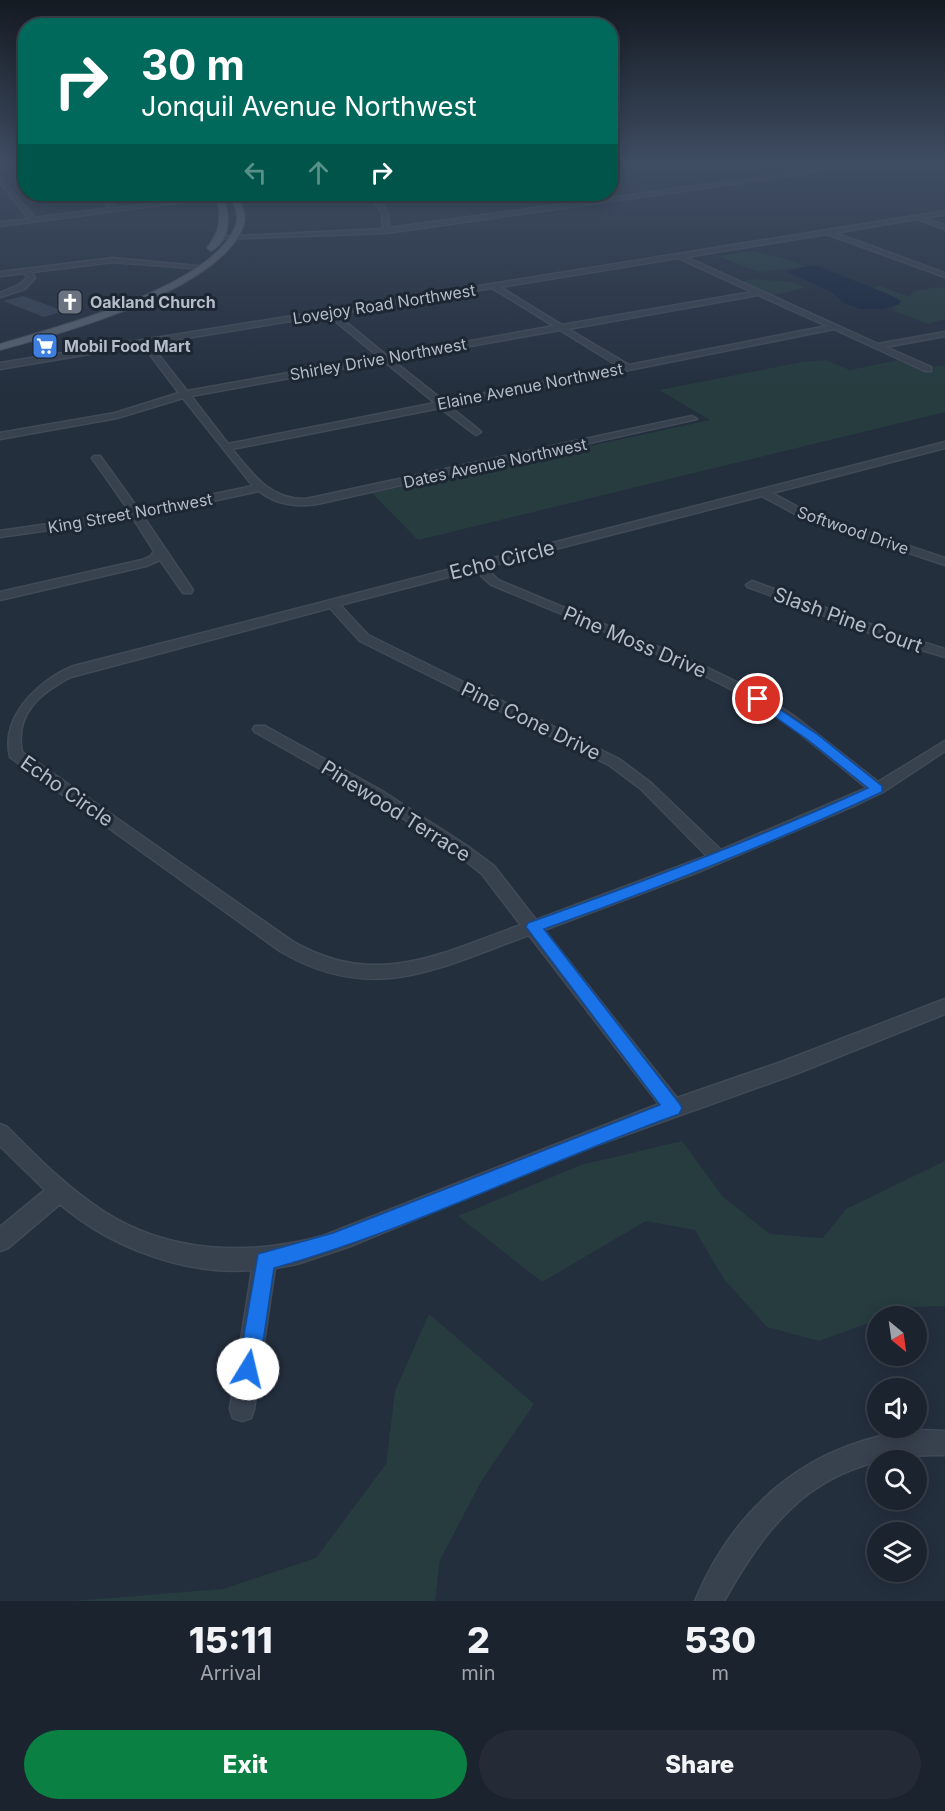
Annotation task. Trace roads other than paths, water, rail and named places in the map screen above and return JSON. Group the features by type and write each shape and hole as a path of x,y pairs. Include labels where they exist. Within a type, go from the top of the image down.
{"main road":[{"path":"0,339 116,302 189,265 216,240"},
{"path":"0,347 159,292 204,267 231,240"},
{"path":"116,302 129,304"}],"street":[{"name":"Lovejoy Road Northwest","path":"0,366 780,240"},
{"path":"849,240 945,275"},
{"path":"678,256 928,369"},
{"path":"0,274 113,260 204,267"},
{"path":"0,295 26,284 31,278 28,271"},
{"path":"493,286 626,367"},
{"name":"Shirley Drive Northwest","path":"0,436 117,415 186,394 758,292"},
{"path":"330,313 476,432"},
{"name":"Elaine Avenue Northwest","path":"227,447 834,327"},
{"path":"878,346 945,334"},
{"path":"145,343 259,488"},
{"name":"Dates Avenue Northwest","path":"259,488 279,501 298,504 421,480 692,419"},
{"name":"Echo Circle","path":"945,445 64,673 9,707 4,728 6,742 15,754 310,960 330,968 368,973 394,971 441,959 629,893 878,789 945,745"},
{"path":"97,458 138,514 159,552 187,590"},
{"name":"King Street Northwest","path":"0,534 138,514 259,488"},
{"name":"Softwood Drive","path":"763,492 803,514 945,562"},
{"path":"0,596 146,563 156,558 159,552"},
{"name":"Pine Moss Drive","path":"477,566 494,582 701,670 748,693 789,719 878,789"},
{"name":"Slash Pine Court","path":"752,585 893,637 945,653"},
{"name":"Pine Cone Drive","path":"332,603 364,638 614,762 646,786 718,857"},
{"name":"Pinewood Terrace","path":"260,729 462,849 488,870 673,1108"},
{"path":"0,1133 88,1215 138,1242 175,1252 220,1260 265,1261 333,1242 612,1130 790,1067 945,1006"},
{"path":"0,1241 60,1191"},
{"path":"242,1409 265,1261"},
{"path":"709,1601 732,1559 759,1521 771,1508 818,1472 855,1454 892,1445 945,1443"}],"water":[{"path":"817,266 888,294 898,299 900,304 882,309 860,309 844,303 833,293 788,272 801,267"}],"place":[{"name":"Oakland Church","path":"70,302"},
{"name":"Mobil Food Mart","path":"45,346"}]}
